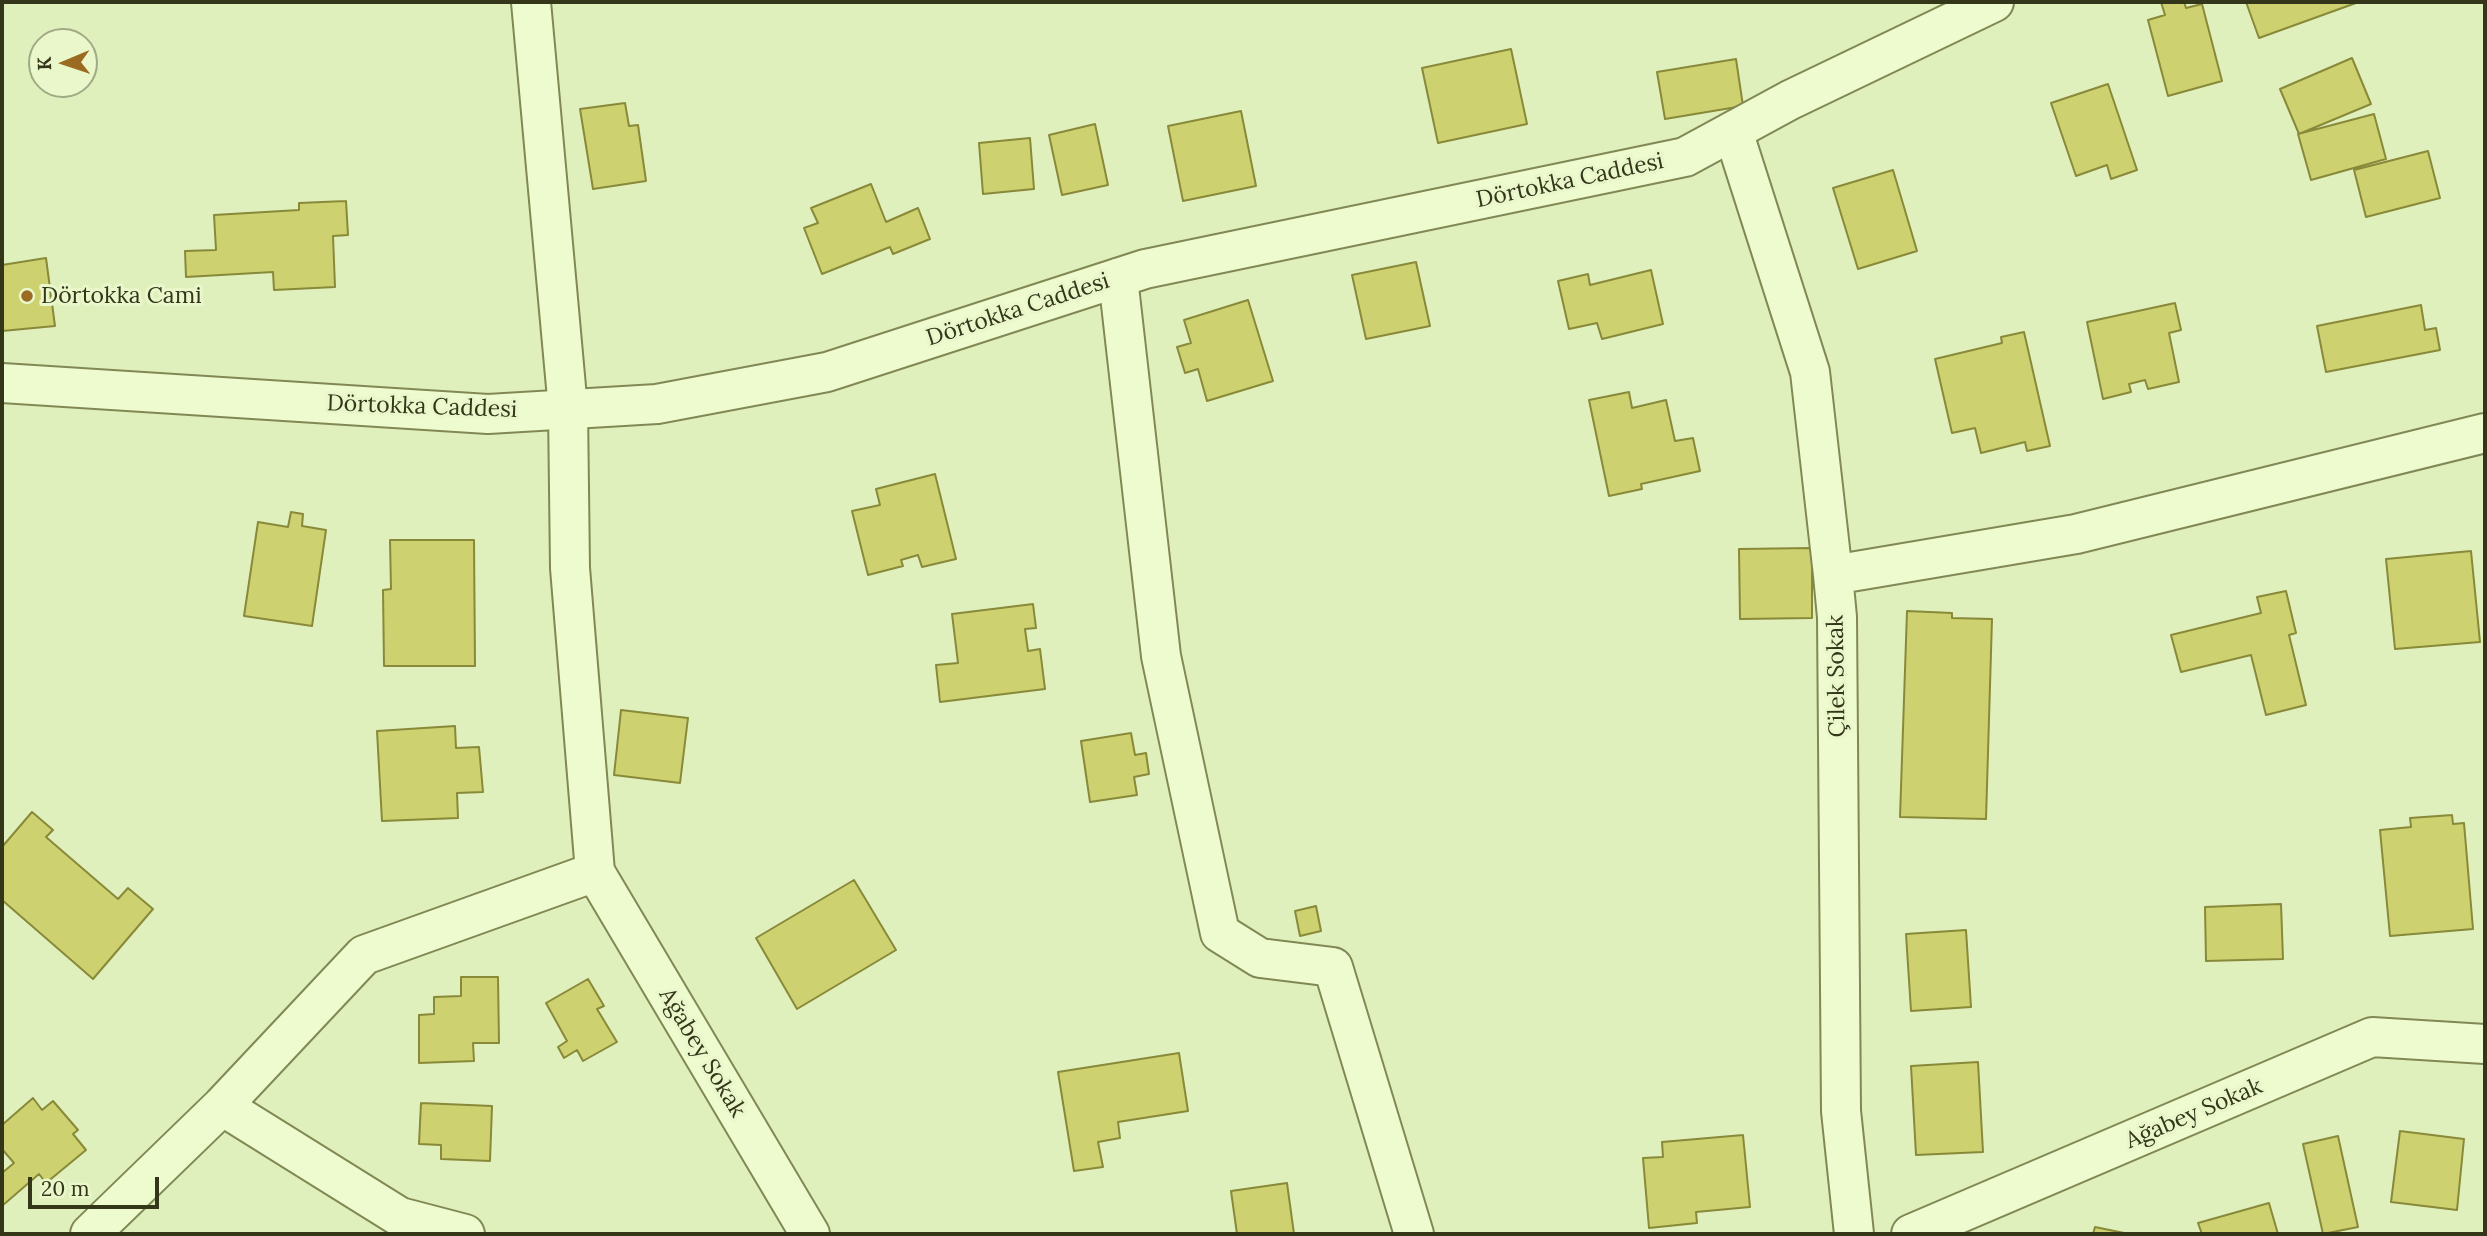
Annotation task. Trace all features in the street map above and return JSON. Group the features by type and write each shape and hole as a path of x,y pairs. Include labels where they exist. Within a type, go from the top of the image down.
{"street":[{"path":"90,1234 222,1106 364,955 595,872 570,568 568,409 531,2"},
{"name":"Dörtokka Caddesi","path":"2,383 488,414 657,404 827,372 1146,269 1685,157 1790,100 1994,2"},
{"name":"Çilek Sokak","path":"1733,131 1810,372 1833,575 1837,617 1841,1111 1854,1234"},
{"path":"1118,278 1161,656 1220,933 1260,958 1333,967 1414,1234"},
{"path":"1833,575 2076,534 2485,433"},
{"name":"Ağabey Sokak","path":"595,872 785,1217 810,1234"},
{"name":"Ağabey Sokak","path":"1911,1234 2372,1037 2485,1044"},
{"path":"222,1106 400,1217 464,1234"}],"building":[{"path":"2161,2 2184,2 2186,8 2202,4 2222,81 2168,96 2148,20 2165,15"},
{"path":"2246,2 2355,2 2356,3 2259,38"},
{"path":"1511,49 1527,124 1438,143 1422,68"},
{"path":"2352,58 2371,104 2299,134 2280,89"},
{"path":"1736,59 1743,106 1665,119 1657,72"},
{"path":"2108,84 2137,170 2111,179 2107,165 2076,176 2051,103"},
{"path":"625,103 629,126 638,125 646,181 593,189 580,109"},
{"path":"1241,111 1256,186 1183,201 1168,126"},
{"path":"2374,114 2386,159 2311,180 2298,134"},
{"path":"1095,124 1108,185 1062,195 1049,135"},
{"path":"1030,138 1034,189 983,194 979,143"},
{"path":"2428,151 2440,198 2366,217 2354,170"},
{"path":"1893,170 1917,251 1858,269 1833,188"},
{"path":"871,184 886,222 918,208 930,239 893,254 890,247 822,274 804,228 818,223 811,208"},
{"path":"346,201 348,235 333,236 335,287 274,290 273,272 186,277 185,251 216,250 214,215 299,210 299,203"},
{"name":"Dörtokka Cami","path":"46,258 55,326 2,331 2,265"},
{"path":"1416,262 1430,326 1366,339 1352,275"},
{"path":"1651,270 1663,324 1602,339 1597,323 1569,329 1558,281 1588,274 1590,285"},
{"path":"1248,300 1273,381 1207,401 1198,369 1185,373 1177,347 1191,343 1184,320"},
{"path":"2175,303 2181,330 2169,333 2179,382 2148,389 2145,380 2129,384 2131,392 2103,399 2087,322"},
{"path":"2421,305 2425,330 2436,328 2440,350 2326,372 2317,326"},
{"path":"2024,332 2050,446 2027,451 2025,442 1981,453 1975,428 1952,433 1935,359 2002,343 2001,337"},
{"path":"1629,392 1632,408 1666,400 1675,441 1693,438 1700,471 1641,484 1642,489 1609,496 1589,400"},
{"path":"935,474 956,559 922,567 918,555 901,560 903,566 868,575 852,511 880,505 876,489"},
{"path":"291,512 303,514 302,526 326,530 312,626 244,616 258,522 288,527"},
{"path":"390,540 474,540 475,666 384,666 383,590 391,589"},
{"path":"1812,548 1812,618 1740,619 1739,549"},
{"path":"2471,551 2480,642 2395,649 2386,559"},
{"path":"2286,591 2296,633 2289,635 2306,705 2266,715 2251,655 2181,672 2171,635 2261,613 2257,597"},
{"path":"1033,604 1036,628 1025,629 1028,651 1040,649 1045,689 940,702 936,665 958,663 952,614"},
{"path":"1907,611 1952,613 1952,618 1992,619 1986,819 1900,817"},
{"path":"621,710 688,718 680,783 614,775"},
{"path":"455,726 456,748 479,747 483,792 457,793 458,818 382,821 377,731"},
{"path":"1131,733 1135,755 1146,753 1149,774 1134,777 1137,795 1090,802 1081,741"},
{"path":"32,812 53,830 46,837 118,899 128,888 153,909 93,979 2,900 2,847"},
{"path":"2452,815 2453,824 2464,823 2473,929 2390,936 2380,830 2411,827 2410,818"},
{"path":"854,880 896,950 797,1009 756,938"},
{"path":"2281,904 2283,959 2206,961 2205,907"},
{"path":"1316,906 1321,931 1300,936 1295,911"},
{"path":"1966,930 1971,1007 1911,1011 1906,934"},
{"path":"461,977 498,977 499,1043 473,1043 474,1061 419,1063 419,1015 434,1014 434,997 461,996"},
{"path":"588,979 604,1006 597,1009 617,1042 583,1061 577,1050 564,1058 558,1047 567,1041 546,1003"},
{"path":"1179,1053 1188,1111 1118,1122 1120,1138 1098,1142 1103,1167 1074,1171 1058,1072"},
{"path":"1978,1062 1983,1152 1916,1155 1911,1066"},
{"path":"33,1098 42,1110 53,1101 78,1130 73,1134 86,1150 46,1183 39,1174 2,1206 2,1173 14,1163 2,1149 2,1125"},
{"path":"421,1103 492,1106 490,1161 441,1159 441,1145 419,1144"},
{"path":"2400,1131 2464,1139 2457,1210 2391,1202"},
{"path":"1743,1135 1750,1207 1696,1212 1697,1223 1649,1228 1643,1158 1663,1157 1662,1142"},
{"path":"2338,1136 2358,1227 2323,1234 2303,1144"},
{"path":"1287,1183 1294,1234 1237,1234 1231,1191"},
{"path":"2269,1203 2278,1234 2202,1234 2198,1223"},
{"path":"2095,1227 2129,1234 2093,1234"}],"place":[{"name":"Dörtokka Cami","path":"27,296"}]}
